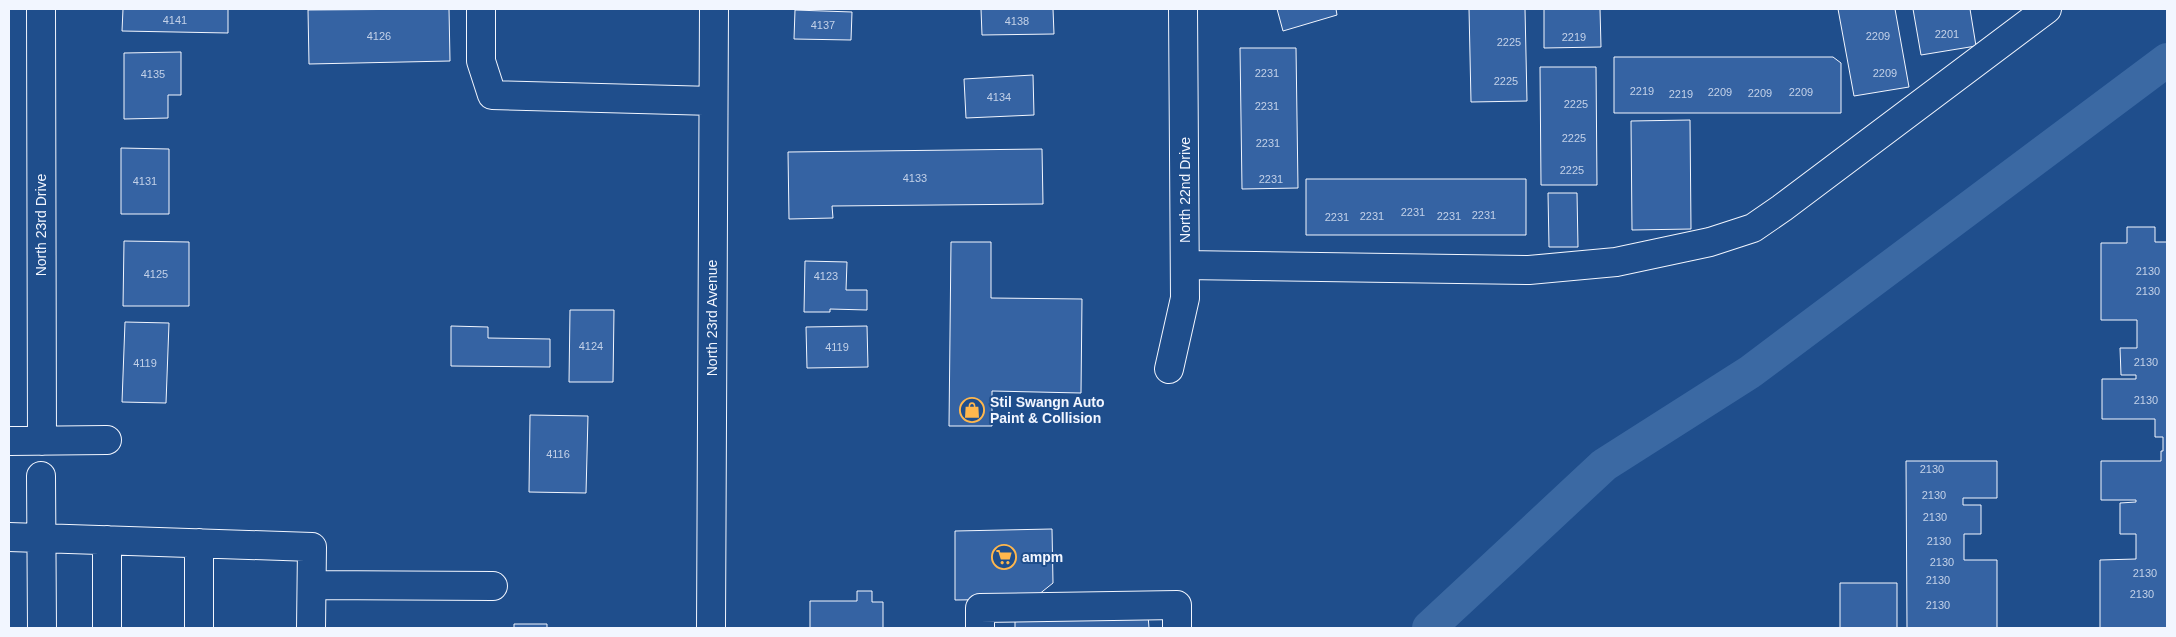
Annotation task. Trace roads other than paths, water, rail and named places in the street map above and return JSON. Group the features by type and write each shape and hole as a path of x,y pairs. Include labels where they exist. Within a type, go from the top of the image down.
{"street":[{"name":"North 23rd Drive","path":"41,9 42,441"},
{"path":"481,9 481,61 492,95 713,101"},
{"name":"North 23rd Avenue","path":"711,628 714,9"},
{"name":"North 22nd Drive","path":"1168,368 1185,298 1184,9"},
{"path":"1185,265 1529,270 1616,262 1710,242 1753,228 2048,9"},
{"path":"9,441 107,440"},
{"path":"41,476 42,628"},
{"path":"9,537 312,547 311,628"},
{"path":"107,628 108,540"},
{"path":"199,543 199,628"},
{"path":"312,585 493,586"},
{"path":"980,628 980,608 1177,605 1177,628"}],"waterway":[{"path":"1429,628 1604,465 1750,372 2167,60"}],"place":[{"name":"Stil Swangn Auto Paint & Collision","path":"972,410"},
{"name":"ampm","path":"1004,557"}]}
